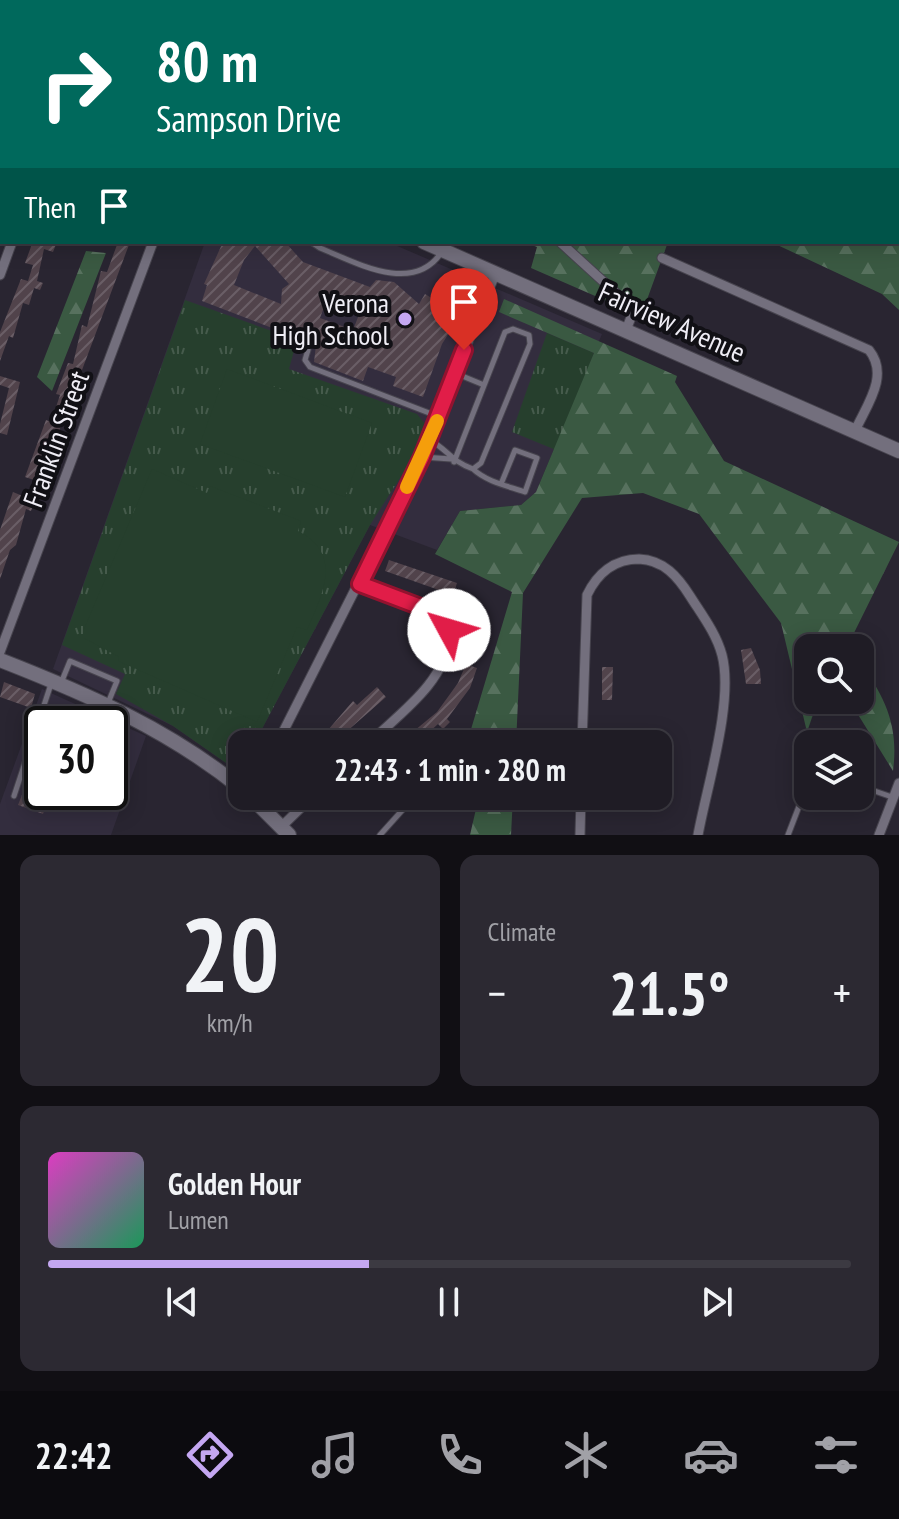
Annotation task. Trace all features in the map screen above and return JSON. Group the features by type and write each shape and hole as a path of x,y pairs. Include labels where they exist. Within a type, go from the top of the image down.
{"main road":[{"name":"Fairview Avenue","path":"429,244 899,451"},
{"path":"0,660 108,704 165,734 228,779"},
{"path":"264,810 285,832"}],"street":[{"path":"0,275 11,244"},
{"name":"Franklin Street","path":"0,652 152,244"},
{"path":"562,244 629,305 632,315 626,330"},
{"path":"662,258 869,350 877,364 878,380 855,431"},
{"path":"284,730 422,457 496,272"},
{"path":"582,730 584,611 591,588 604,571 622,561 641,559 662,565 676,575 713,633 725,668 725,701 698,835"},
{"path":"360,584 438,615 450,636 434,678 382,730"},
{"path":"879,835 899,783"},
{"path":"285,832 302,810"},
{"path":"580,835 581,810"}],"lane":[{"path":"314,244 392,274 432,264 443,250"},
{"path":"452,460 505,332 513,329 529,335 530,344 485,456 473,469"},
{"path":"308,350 305,360 310,367 438,416"},
{"path":"455,373 484,385"},
{"path":"429,440 452,460"},
{"path":"422,457 452,460 501,484 528,491 538,464 535,455 515,450 501,484"},
{"path":"14,796 56,682 70,661 117,681 108,704"},
{"path":"874,791 893,797"},
{"path":"380,835 402,810"},
{"path":"788,835 798,810"}],"shaded area":[{"name":"Verona High School","path":"204,244 393,244 602,334 536,492 521,505 460,511 437,550 370,525 261,730 228,730 228,764 173,726 53,669"},
{"path":"42,689 80,706 36,706"},
{"path":"128,728 146,736 128,787"},
{"path":"24,738 24,810 120,810 111,835 0,835 0,804"}],"green space":[{"path":"529,244 667,244 641,316 531,268 537,247"},
{"path":"775,244 899,244 899,310 882,294"},
{"path":"86,251 106,253 52,391 37,377"},
{"path":"504,299 677,376 675,382 724,461 899,542 853,634 794,634 794,678 781,623 699,514 643,493 582,498 523,593 517,730 471,730 512,592 435,554 460,511 521,505 536,492 594,353 499,312"},
{"path":"185,300 297,340 289,369 417,414 425,424 412,459 370,525 261,730 228,730 228,764 173,726 116,694 125,674 62,645"},
{"path":"547,333 594,353 556,450 512,432"},
{"path":"227,369 372,423 345,497 200,444"},
{"path":"152,469 207,493 210,486 301,521 298,531 321,551 325,576 318,603 307,630 297,627 257,722 118,661 119,657 84,638 84,629"},
{"path":"874,683 892,726 893,771 874,740 874,730 868,730 858,714 874,714"},
{"path":"803,714 813,714 808,730"},
{"path":"476,810 512,810 511,835 470,835"}],"building":[{"path":"32,244 56,244 53,252 44,249 37,281 43,283 40,290 34,288 29,305 23,303 13,338 9,336 0,361 0,332 21,279 28,281 33,265 25,263"},
{"path":"117,244 129,244 40,482 25,477 46,420 51,422 60,395 56,394 68,363 73,364 82,325 87,327 101,271 107,272"},
{"name":"Verona High School","path":"222,244 287,244 303,262 370,287 376,280 394,282 419,304 425,294 453,311 451,315 456,322 442,344 423,397 393,386 396,377 368,367 363,381 314,362 316,345 202,301 207,285 204,284","holes":["255,246 289,284 282,289 281,304 234,285 244,260","327,299 360,312 353,330 320,318"]},
{"path":"0,376 20,382 7,435 0,433 0,424 9,388 0,385"},
{"path":"13,492 35,501 31,511 26,509 16,545 10,550 0,579 0,530"},
{"path":"389,560 457,583 453,595 385,571"},
{"path":"751,648 760,670 761,684 746,684 741,650"},
{"path":"466,664 477,668 470,688 447,719 450,722 443,729 438,724 431,730 415,730 437,712 458,683"},
{"path":"602,667 613,667 612,700 602,700"},
{"path":"4,682 35,694 32,706 0,697"},
{"path":"377,687 386,697 348,730 328,730 353,701 357,705"},
{"path":"24,790 24,807 18,805"}],"slow traffic":[{"path":"407,487 437,421"}],"place":[{"name":"Verona High School","path":"405,319"}],"route":[{"path":"449,630 445,621 434,612 360,584 422,457 464,350"}]}
